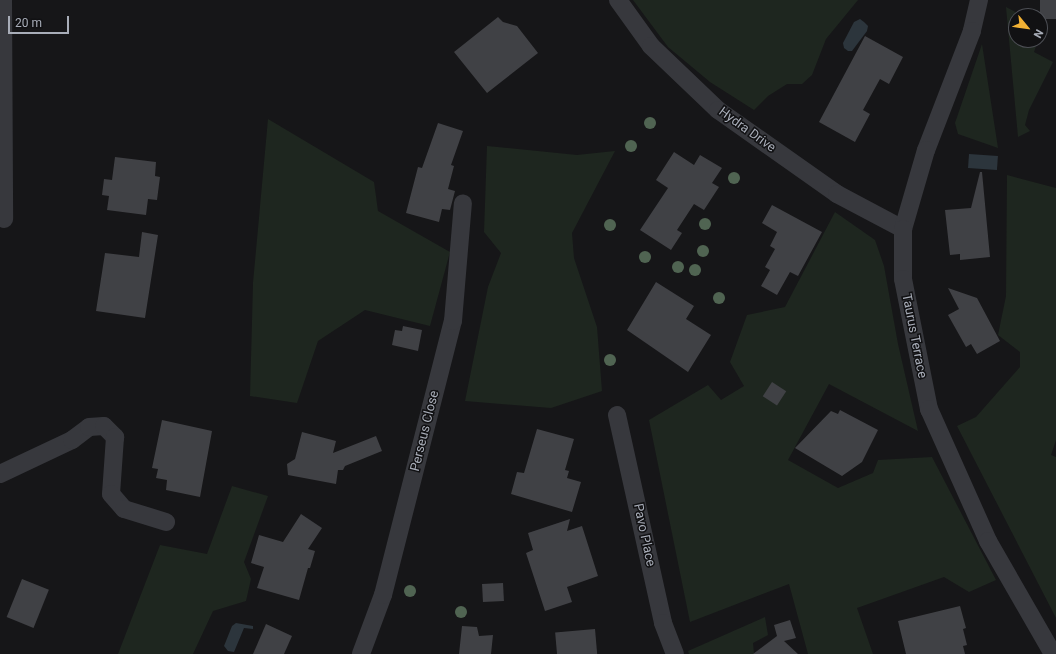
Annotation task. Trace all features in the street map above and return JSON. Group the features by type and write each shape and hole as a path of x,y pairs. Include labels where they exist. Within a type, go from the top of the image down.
{"street":[{"path":"3,0 4,219"},
{"name":"Hydra Drive","path":"618,0 651,46 718,110 837,194 903,229"},
{"name":"Taurus Terrace","path":"979,0 972,30 926,150 903,229 903,279 929,409 988,541 1053,654"},
{"name":"Perseus Close","path":"361,654 383,595 453,321 463,203"},
{"name":"Pavo Place","path":"617,415 663,624 675,654"},
{"path":"0,474 72,440 89,427 104,426 115,437 111,494 124,509 166,522"}],"shaded area":[{"path":"633,0 858,0 826,39 812,75 802,84 787,84 768,96 754,110 710,82 668,47"},
{"path":"1006,7 1008,8 1008,29"},
{"path":"860,19 868,26 867,31 852,51 848,51 844,48 843,43 854,22"},
{"path":"982,44 998,148 958,134 955,123"},
{"path":"1010,48 1035,48 1034,52 1053,62 1029,110 1025,125 1030,131 1018,137"},
{"path":"268,119 374,182 378,211 450,252 430,326 365,310 318,341 297,403 250,396 253,283"},
{"path":"487,146 577,155 615,151 572,233 574,258 597,327 602,391 551,408 465,401 488,287 501,253 484,232"},
{"path":"969,154 998,156 997,170 968,168"},
{"path":"1007,175 1056,188 1056,440 1051,455 1056,457 1056,618 957,426 976,417 1020,367 1020,352 998,335 1006,296"},
{"path":"835,212 875,240 884,266 898,344 918,431 829,384 788,460 838,488 873,473 878,460 932,457 996,580 969,592 944,577 857,608 873,654 808,654 789,584 690,622 649,420 708,385 721,400 744,386 730,362 747,315 785,307"},
{"path":"232,486 268,496 244,562 251,579 246,601 213,611 193,654 118,654 160,545 207,554"},
{"path":"765,617 768,635 753,643 754,654 689,654 688,651"},
{"path":"236,623 253,626 253,629 244,628 234,652 228,651 224,646 232,626"}],"building":[{"path":"1040,0 1056,0 1056,19 1048,19 1048,8 1040,8"},
{"path":"498,17 503,22 517,26 538,53 487,93 454,52"},
{"path":"865,36 903,57 889,84 880,79 863,110 870,114 855,142 819,122"},
{"path":"438,123 463,131 451,165 454,166 448,189 455,191 450,210 442,209 439,222 406,213 418,167 422,168"},
{"path":"674,152 694,165 700,155 722,168 712,183 719,187 704,210 694,204 677,230 682,233 671,250 640,230 668,188 656,180"},
{"path":"115,157 156,162 155,176 160,177 157,200 148,199 146,215 107,210 109,196 102,195 104,179 112,180"},
{"path":"980,172 982,172 990,257 960,260 960,254 950,255 945,210 971,208"},
{"path":"772,205 822,232 798,276 790,272 777,295 761,286 770,270 765,267 775,249 770,246 777,232 762,223"},
{"path":"142,232 158,235 145,318 96,311 105,253 139,257"},
{"path":"656,282 694,306 686,319 711,335 688,372 627,330"},
{"path":"948,288 977,298 1000,341 977,354 971,344 966,347 948,315 959,309"},
{"path":"403,326 422,330 418,351 392,345 395,330 402,331"},
{"path":"772,382 786,391 777,406 763,396"},
{"path":"840,410 878,430 862,462 842,476 795,448 831,411 838,414"},
{"path":"162,420 212,431 200,497 166,490 167,480 156,478 158,469 152,468"},
{"path":"537,429 574,439 565,470 569,471 567,478 581,482 572,512 511,494 517,472 524,473"},
{"path":"302,432 336,441 333,453 376,436 382,451 345,466 343,470 338,470 336,484 288,475 287,464 295,459"},
{"path":"301,514 322,528 308,549 315,551 310,568 308,568 299,600 257,588 264,567 251,563 259,535 283,542"},
{"path":"570,519 567,531 582,526 598,576 567,587 572,602 545,611 526,553 533,550 528,533"},
{"path":"22,579 49,590 34,628 7,617"},
{"path":"503,583 504,601 483,602 482,584"},
{"path":"960,606 966,628 963,629 967,645 963,646 965,654 906,654 898,621"},
{"path":"790,620 796,638 784,641 798,654 753,654 777,636 774,625"},
{"path":"266,624 292,636 284,654 253,654"},
{"path":"462,626 477,627 479,636 493,635 491,654 459,654"},
{"path":"595,629 597,654 557,654 555,632"}]}
